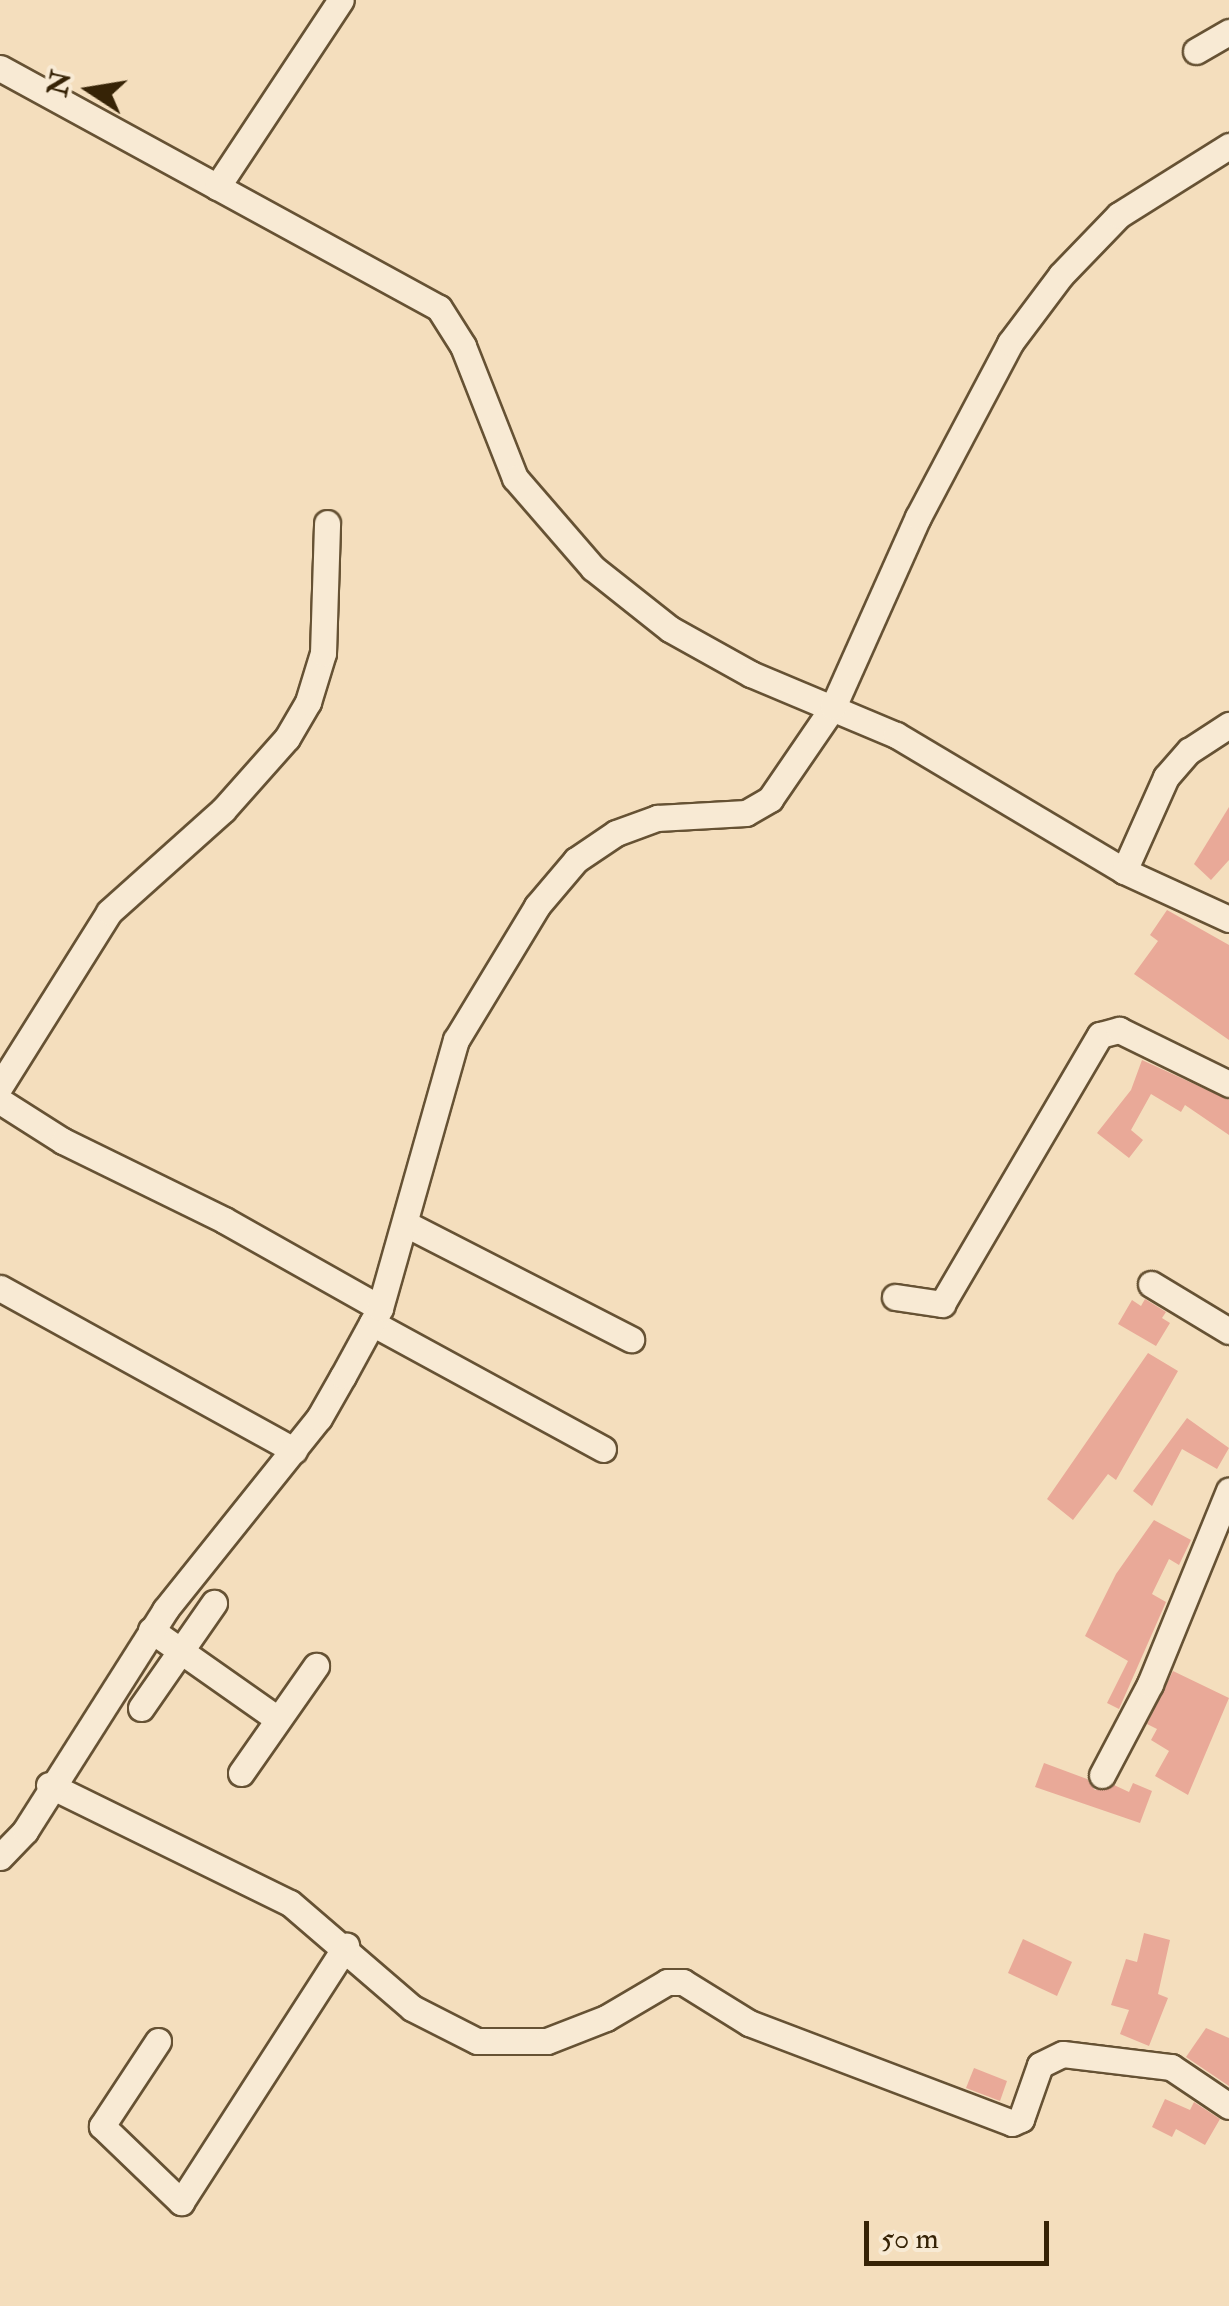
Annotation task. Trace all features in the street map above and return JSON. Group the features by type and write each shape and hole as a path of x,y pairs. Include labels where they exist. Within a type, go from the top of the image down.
{"street":[{"path":"217,187 341,0"},
{"path":"1196,51 1229,32"},
{"path":"0,68 439,308 463,346 515,478 594,568 703,649 896,736 1124,871 1229,920"},
{"path":"0,1857 25,1831 50,1785 151,1630 294,1450 376,1315 406,1224 456,1040 538,906 576,860 616,832 657,818 760,808 786,782 833,707 918,518 1010,343 1061,275 1119,215 1229,146"},
{"path":"0,1086 109,912 222,810 287,738 323,652 327,522"},
{"path":"1124,871 1166,776 1229,724"},
{"path":"895,1297 942,1304 1100,1036 1119,1030 1229,1084"},
{"path":"0,1102 603,1449"},
{"path":"406,1224 631,1339"},
{"path":"1151,1284 1229,1332"},
{"path":"0,1288 294,1450"},
{"path":"1102,1776 1150,1684 1229,1490"},
{"path":"141,1708 214,1603"},
{"path":"151,1630 276,1718"},
{"path":"241,1773 316,1666"},
{"path":"50,1785 274,1894 346,1946 412,2008 477,2042 547,2041 606,2018 667,1982 683,1982 749,2023 1012,2123 1022,2119 1040,2065 1063,2054 1171,2066 1229,2106"},
{"path":"158,2041 102,2126 181,2202 346,1946"}],"building":[{"path":"1229,807 1229,860 1211,880 1194,864"},
{"path":"1167,910 1229,945 1229,1040 1134,974 1158,941 1150,935"},
{"path":"1142,1060 1229,1100 1229,1135 1185,1105 1181,1112 1151,1094 1131,1130 1143,1140 1129,1158 1097,1133 1131,1090"},
{"path":"1145,1299 1166,1312 1162,1318 1170,1323 1156,1346 1118,1324 1132,1300 1141,1306"},
{"path":"1148,1353 1178,1371 1116,1480 1108,1474 1073,1520 1047,1499"},
{"path":"1187,1418 1229,1448 1217,1469 1182,1449 1152,1506 1133,1491"},
{"path":"1154,1520 1191,1540 1179,1565 1169,1559 1152,1594 1166,1602 1119,1709 1107,1703 1128,1661 1085,1636 1116,1574"},
{"path":"1173,1671 1229,1698 1188,1795 1155,1776 1169,1751 1151,1740 1157,1729 1147,1724"},
{"path":"1044,1763 1087,1779 1095,1790 1114,1785 1129,1792 1133,1783 1152,1791 1140,1823 1035,1787"},
{"path":"1144,1933 1170,1940 1158,1994 1168,1998 1149,2046 1120,2034 1129,2010 1111,2005 1126,1959 1137,1962"},
{"path":"1023,1939 1072,1962 1057,1996 1008,1973"},
{"path":"1206,2028 1229,2038 1229,2086 1186,2057"},
{"path":"974,2068 1007,2081 1000,2101 966,2088"},
{"path":"1165,2099 1190,2110 1194,2102 1220,2119 1205,2145 1176,2129 1172,2137 1152,2127"}]}
